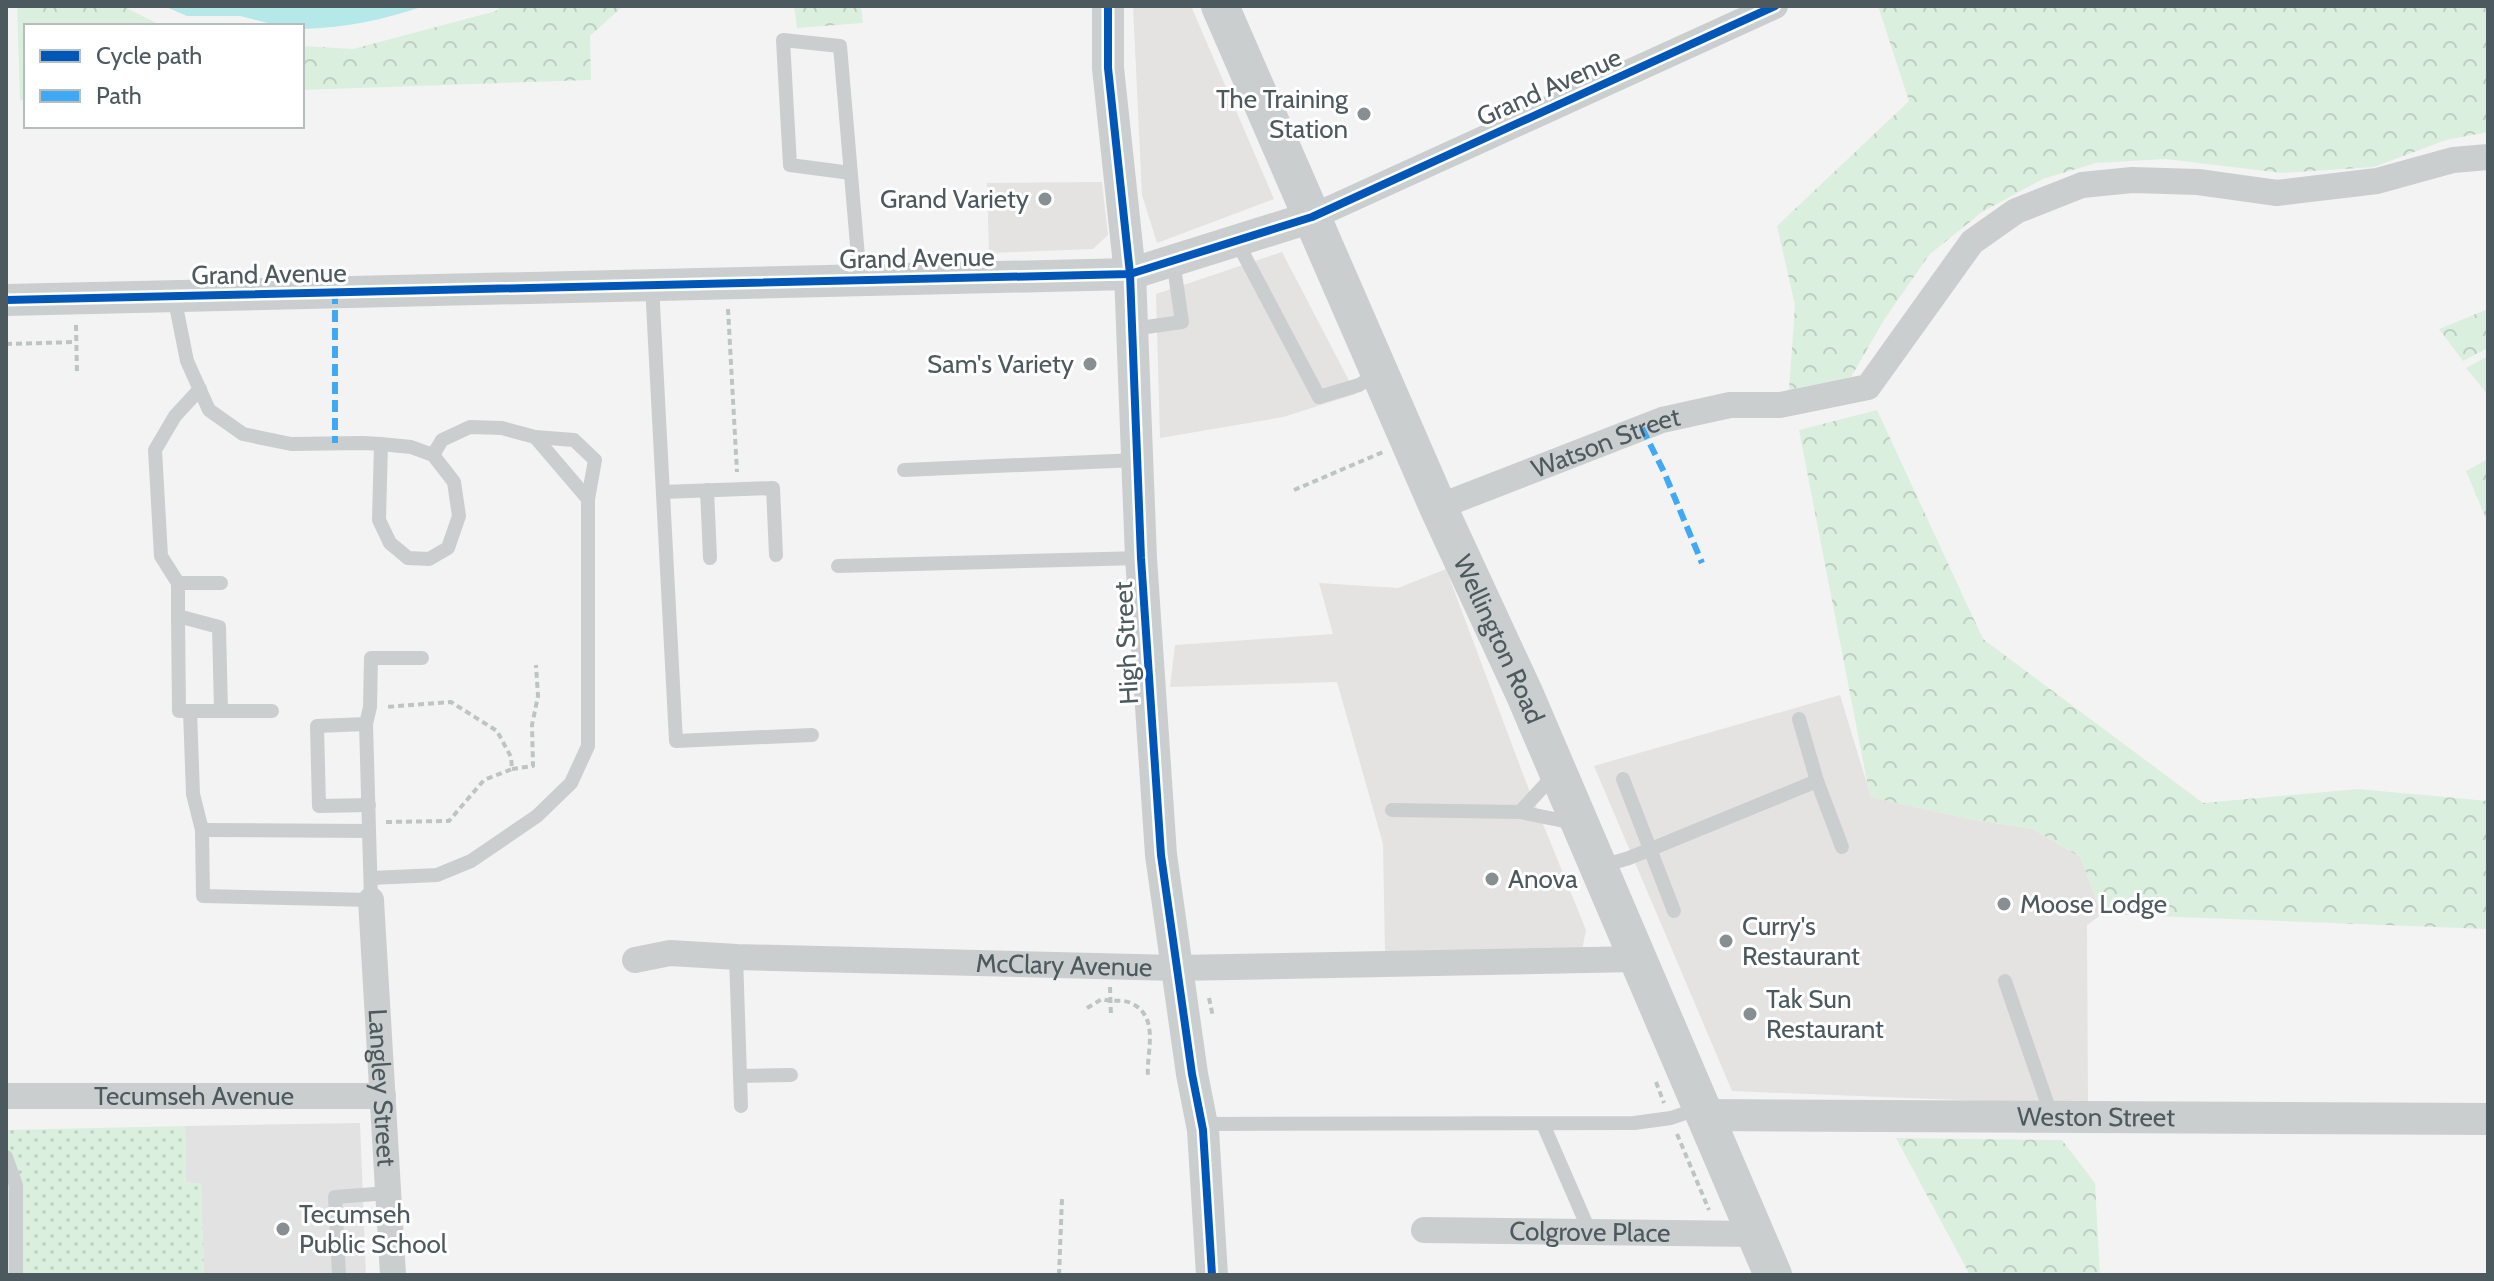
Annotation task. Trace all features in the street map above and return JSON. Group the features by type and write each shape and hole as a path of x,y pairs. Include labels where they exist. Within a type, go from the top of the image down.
{"main road":[{"name":"Wellington Road","path":"1225,7 1379,372 1525,695 1638,959 1692,1114 1773,1275"}],"street":[{"name":"High Street","path":"1108,6 1108,68 1130,274 1141,558 1161,855 1193,1083 1202,1124 1212,1275"},
{"name":"Grand Avenue","path":"6,300 1130,274 1312,217 1775,6"},
{"name":"Watson Street","path":"1438,507 1662,420 1730,405 1780,405 1868,387 1972,242 2016,211 2082,185 2132,180 2185,182 2277,193 2377,181 2453,160 2488,157"},
{"name":"Langley Street","path":"371,889 393,1275"},
{"name":"McClary Avenue","path":"635,960 670,953 1176,968 1638,959"},
{"name":"Tecumseh Avenue","path":"6,1096 383,1096"},
{"name":"Weston Street","path":"1692,1114 2488,1119"},
{"name":"Colgrove Place","path":"1424,1230 1755,1234"}],"lane":[{"path":"851,173 790,165 783,40 840,46 851,173 860,280"},
{"path":"1236,240 1319,397 1359,385 1379,372"},
{"path":"1132,329 1182,322 1173,260"},
{"path":"651,285 676,741 812,735"},
{"path":"174,296 187,361 209,410 243,434 291,444 381,444 411,447 433,455 454,482 459,516 448,548 429,559 408,558 390,543 379,520 381,444"},
{"path":"200,389 175,416 155,450 161,556 178,583 179,711 272,711"},
{"path":"190,711 193,794 202,830 203,896 371,889 437,875 471,861 537,816 571,783 588,746 588,499 595,460 574,440 535,437 502,428 470,427 442,440 433,455"},
{"path":"535,437 588,499"},
{"path":"904,470 1137,460"},
{"path":"663,492 773,488 776,555"},
{"path":"707,490 710,558"},
{"path":"838,566 1141,558"},
{"path":"178,583 221,583"},
{"path":"178,616 219,627 221,711"},
{"path":"371,889 373,827 369,805 366,724 370,707 371,658 422,658"},
{"path":"1799,719 1817,781 1842,847"},
{"path":"366,724 317,726 319,806 369,805"},
{"path":"1520,812 1556,773"},
{"path":"1623,779 1674,911"},
{"path":"1598,867 1817,781"},
{"path":"1392,810 1520,812 1579,824"},
{"path":"202,830 373,827"},
{"path":"736,956 741,1106"},
{"path":"2005,981 2052,1117"},
{"path":"741,1076 791,1075"},
{"path":"1202,1124 1634,1123 1692,1114"},
{"path":"1543,1124 1589,1230"},
{"path":"6,1157 16,1185 16,1275"},
{"path":"339,1275 335,1197 388,1193"}],"path":[{"path":"727,283 738,490"},
{"path":"77,375 75,326 100,324 99,298"},
{"path":"6,344 76,342"},
{"path":"1294,490 1389,449"},
{"path":"373,827 449,821 484,780 512,769 533,766 532,725 538,696 536,665"},
{"path":"370,707 451,702 497,731 511,757 512,769"},
{"path":"1110,985 1111,1016"},
{"path":"1087,1008 1102,999 1120,999 1135,1005 1149,1023 1148,1077"},
{"path":"1653,1076 1692,1114 1711,1215"},
{"path":"1059,1275 1062,1198"}],"shaded area":[{"path":"1133,6 1191,6 1274,199 1157,243 1142,195"},
{"path":"1102,182 1108,235 1093,249 989,253 987,183"},
{"path":"1282,252 1356,394 1283,417 1160,438 1156,294"},
{"path":"1446,569 1526,782 1586,930 1582,950 1385,953 1383,844 1337,682 1170,687 1175,645 1333,634 1319,583 1398,588"},
{"path":"1840,695 1871,797 2033,829 2080,857 2102,914 2087,925 2088,1105 1732,1091 1594,766"},
{"name":"Tecumseh Public School","path":"360,1123 366,1275 204,1275 201,1184 186,1182 185,1126"},
{"path":"6,1154 11,1167 11,1275 6,1275"}],"green space":[{"path":"17,6 123,6 158,24 24,24 24,99 20,100"},
{"path":"502,6 623,6 590,36 591,80 304,90 304,46 353,49 496,11"},
{"path":"794,6 861,6 863,23 797,28"},
{"path":"1878,6 2488,6 2488,132 2446,140 2374,167 2282,173 2165,159 2096,163 2043,179 1982,212 1929,255 1884,320 1851,377 1789,390 1795,305 1777,226 1909,101"},
{"path":"2488,309 2488,348 2463,361 2439,329"},
{"path":"2488,356 2488,395 2466,368"},
{"path":"1877,410 1983,639 2203,803 2358,789 2488,801 2488,929 2102,914 2080,857 2033,829 1870,797 1799,430"},
{"path":"2488,459 2488,523 2466,471"},
{"path":"185,1126 186,1182 201,1184 204,1275 11,1275 11,1167 6,1154 6,1130"},
{"path":"1896,1138 2062,1140 2095,1183 2100,1275 1970,1275"}],"water":[{"path":"164,6 424,6 363,22 304,29 304,24 272,24 240,16 187,16"}],"marked path":[{"path":"335,292 335,443"},
{"path":"1642,428 1702,563"}],"cycle path":[{"path":"1108,6 1108,68 1130,274 1141,558 1161,855 1192,1074 1203,1130 1212,1275"},
{"path":"6,300 1130,274 1312,217 1775,6"}],"place":[{"name":"The Training Station","path":"1364,114"},
{"name":"Grand Variety","path":"1045,199"},
{"name":"Sam's Variety","path":"1090,364"},
{"name":"Anova","path":"1492,879"},
{"name":"Moose Lodge","path":"2004,904"},
{"name":"Curry's Restaurant","path":"1726,941"},
{"name":"Tak Sun Restaurant","path":"1750,1014"},
{"name":"Tecumseh Public School","path":"283,1229"}]}
